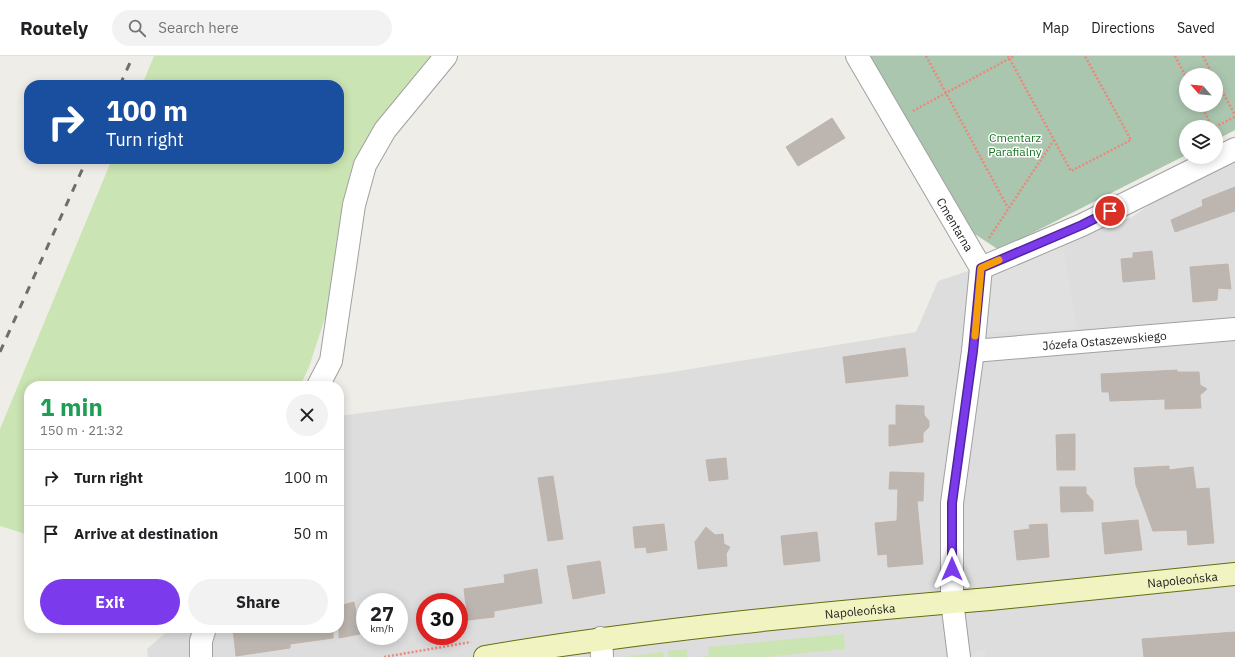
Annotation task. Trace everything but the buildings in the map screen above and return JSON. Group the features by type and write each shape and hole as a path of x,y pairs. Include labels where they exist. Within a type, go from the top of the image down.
{"street":[{"path":"321,381 331,361 354,205 365,165 385,130 446,56"},
{"name":"Cmentarna","path":"857,56 985,266"},
{"path":"959,657 952,601 952,503 985,266 1082,225 1235,149"},
{"name":"Józefa Ostaszewskiego","path":"973,351 1235,330"},
{"name":"Napoleońska","path":"485,657 601,648 952,601 1235,574"},
{"path":"201,657 201,640 203,633"}],"path":[{"path":"926,56 1008,208"},
{"path":"895,120 1009,57 1014,56"},
{"path":"1009,57 1071,171 1131,140 1085,56"},
{"path":"1175,56 1181,68"},
{"path":"1203,56 1210,68"},
{"path":"1223,93 1235,116 1223,122"},
{"path":"985,266 984,245 1054,140"}],"shaded area":[{"path":"1235,146 1235,657 148,657 147,649 165,633 344,633 344,415 666,373 916,332 938,281 1132,217 1209,164 1223,164 1223,154"},
{"path":"1059,235 1065,254 1077,329 975,333 981,268"},
{"path":"985,650 986,657 973,657 972,652"}],"green space":[{"path":"154,56 437,56 353,170 327,312 309,367 302,381 24,381 24,533 0,526 0,429 110,164 344,164 344,80 144,80"},
{"name":"Cmentarz Parafialny","path":"866,56 1235,56 1235,130 1223,136 1223,120 1179,120 1179,159 999,250 958,223"},
{"path":"844,634 845,649 766,657 698,657 709,656 708,647"},
{"path":"687,649 687,657 669,657 668,651"},
{"path":"663,652 664,657 625,657"}],"railway":[{"path":"122,80 133,56"},
{"path":"0,352 85,164"}],"slow traffic":[{"path":"975,336 981,268 999,260"}],"route":[{"path":"952,569 952,503 973,351 981,268 1082,225 1110,211"}]}
